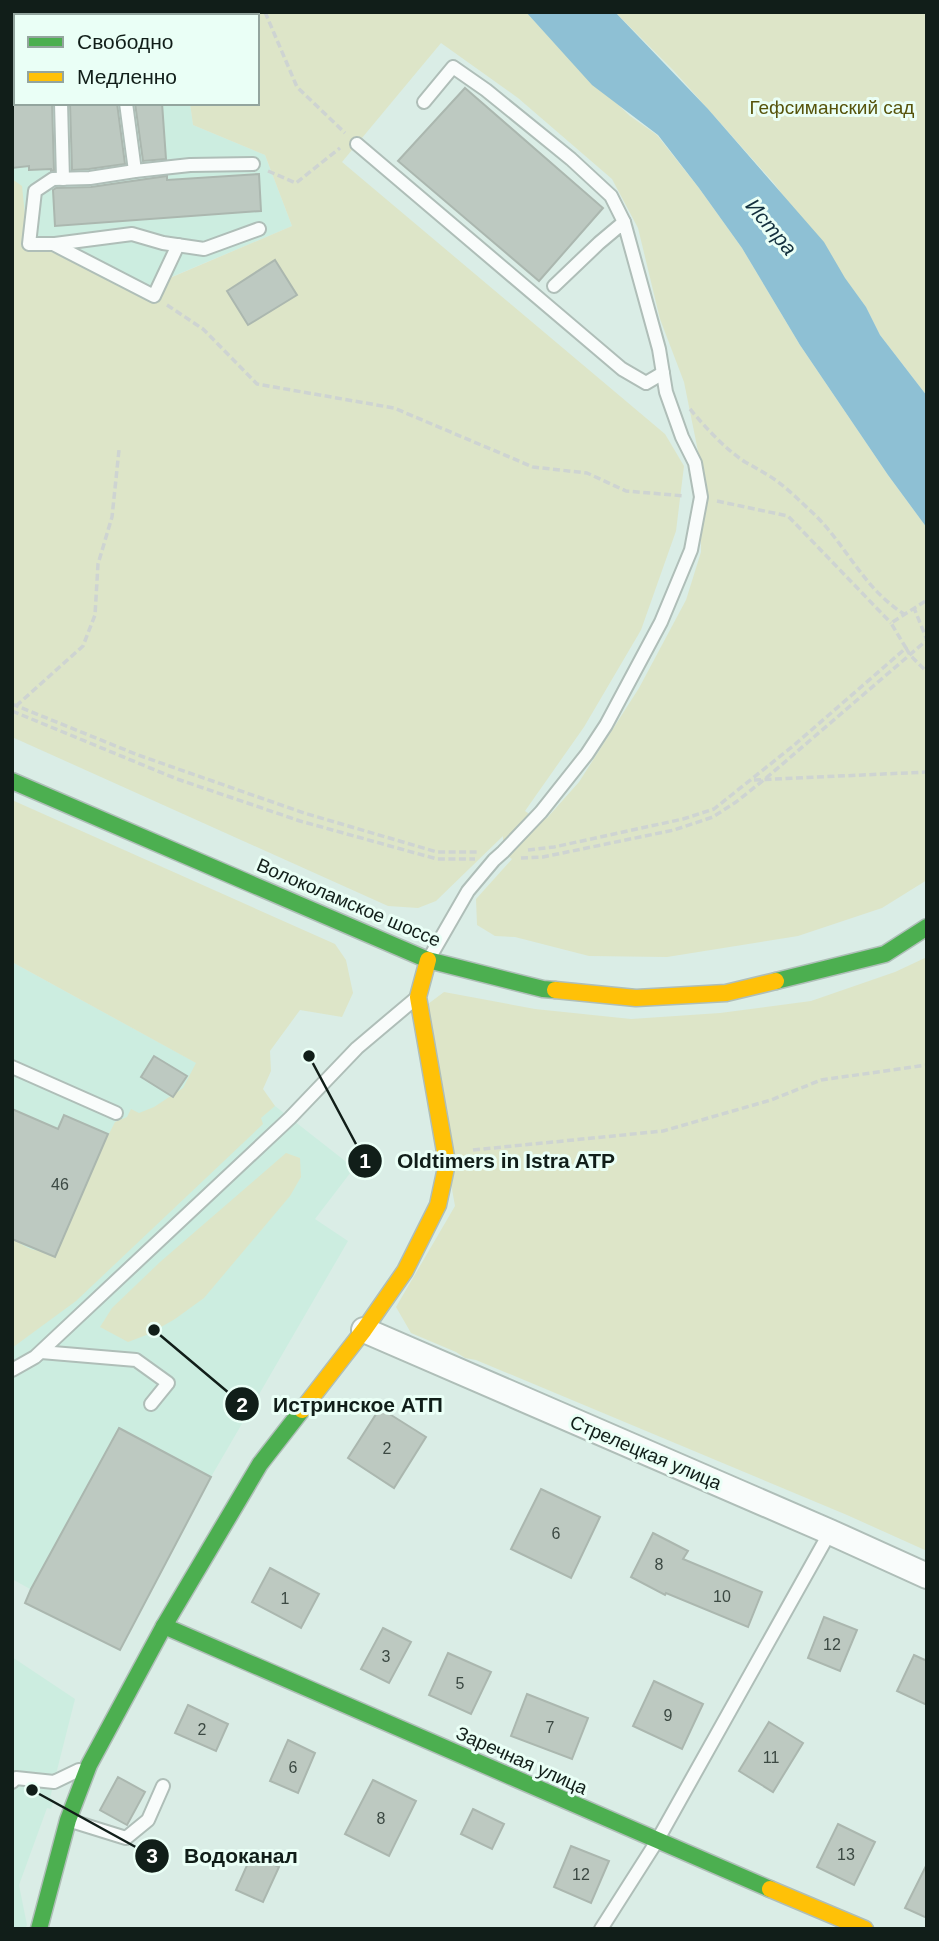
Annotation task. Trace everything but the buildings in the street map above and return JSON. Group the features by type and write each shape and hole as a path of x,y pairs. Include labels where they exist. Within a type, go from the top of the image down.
{"street":[{"name":"Волоколамское шоссе","path":"12,781 428,960 542,989 636,998 726,993 885,954 927,928"},
{"path":"39,1929 68,1820 89,1765 164,1626 260,1464 364,1330 405,1270 438,1205 447,1163 418,997 428,960"},
{"name":"Стрелецкая улица","path":"364,1330 927,1576"},
{"name":"Заречная улица","path":"164,1626 657,1842 865,1929"}],"lane":[{"path":"424,102 453,67 486,90 571,159 611,196 624,222 650,312 666,392 682,437 695,463 701,497 691,550 661,622 612,714 587,754 541,812 468,891 428,960"},
{"path":"61,105 63,179"},
{"path":"126,105 135,171"},
{"path":"354,141 622,369 646,383 663,373"},
{"path":"253,164 190,165 90,178 53,179 35,191 29,244 55,244 132,234 204,249 259,229"},
{"path":"554,286 624,222"},
{"path":"55,244 154,296 178,245"},
{"path":"12,1370 41,1352 290,1118 357,1048 418,997"},
{"path":"12,1067 116,1114"},
{"path":"41,1352 136,1360 167,1383 151,1404"},
{"path":"601,1929 657,1842 830,1532"},
{"path":"12,1782 16,1778 54,1782 89,1765"},
{"path":"68,1820 126,1838 148,1820 163,1786"}],"path":[{"path":"253,164 296,183 354,141 298,87 265,12"},
{"path":"154,296 203,329 257,384 394,408 533,467 587,473 626,491 701,497 788,516 891,622"},
{"path":"688,406 708,430 743,461 764,472 813,513 869,585 892,607 904,614 927,600"},
{"path":"119,450 112,517 98,564 95,615 83,646 14,705 138,755"},
{"path":"12,711 177,779 300,821 437,859 543,857 674,830 713,817 736,802 927,639 914,608"},
{"path":"906,648 927,672"},
{"path":"752,780 927,772"},
{"path":"447,1163 462,1151 663,1131 771,1100 821,1080 927,1065"}],"shaded area":[{"path":"12,12 180,12 14,14 14,105 190,105 193,125 265,155 292,226 150,286 12,236"},
{"path":"12,962 275,1106 354,1168 315,1219 348,1241 211,1477 120,1650 25,1603 30,1589 12,1579"},
{"path":"12,1657 75,1699 50,1798 54,1800 51,1809 47,1808 19,1885 27,1925 25,1929 12,1929"}],"green space":[{"path":"180,12 526,12 558,47 630,116 657,135 742,248 800,345 927,528 927,880 882,908 798,936 667,957 589,956 515,937 495,936 477,925 476,899 512,859 503,852 503,836 436,901 418,908 388,906 12,737 12,179 22,186 28,244 151,286 292,226 265,155 193,125 190,105 259,105 259,14","holes":["441,43 518,98 612,179 638,228 660,319 684,382 701,466 701,552 686,600 639,688 579,782 547,818 538,820 525,811 584,727 641,630 676,531 684,466 665,434 342,162"]},
{"name":"Гефсиманский сад","path":"615,12 927,12 927,396 880,335 866,307 773,182 674,71"},
{"path":"12,800 335,944 346,960 353,993 342,1017 300,1010 270,1051 271,1071 263,1089 275,1106 261,1118 263,1124 76,1301 12,1348 12,1238 36,1250 48,1249 62,1243 65,1221 115,1122 127,1117 131,1109 139,1113 154,1107 183,1088 196,1063 12,962"},
{"path":"927,957 927,1551 411,1333 396,1307 455,1206 420,1010 444,992 535,1009 631,1019 720,1013 811,1001 895,972"},
{"path":"286,1153 300,1158 301,1177 290,1196 204,1298 175,1319 128,1342 100,1327 112,1308 160,1262"}],"water":[{"name":"Истра","path":"526,12 615,12 708,109 824,242 866,307 880,335 927,396 927,528 800,345 742,248 658,135 592,85"}],"traffic: fast":[{"path":"12,781 428,960 555,990"},
{"path":"776,981 885,954 927,927"},
{"path":"39,1929 68,1820 89,1765 164,1626 260,1464 302,1410"},
{"path":"164,1626 770,1889"}],"traffic: slow":[{"path":"302,1410 364,1330 405,1271 438,1205 447,1163 418,997 428,960"},
{"path":"555,990 636,998 726,993 776,981"},
{"path":"770,1889 865,1929"}],"place":[{"name":"Oldtimers in Istra ATP","path":"309,1056"},
{"name":"Истринское АТП","path":"154,1330"},
{"name":"Водоканал","path":"32,1790"}]}
